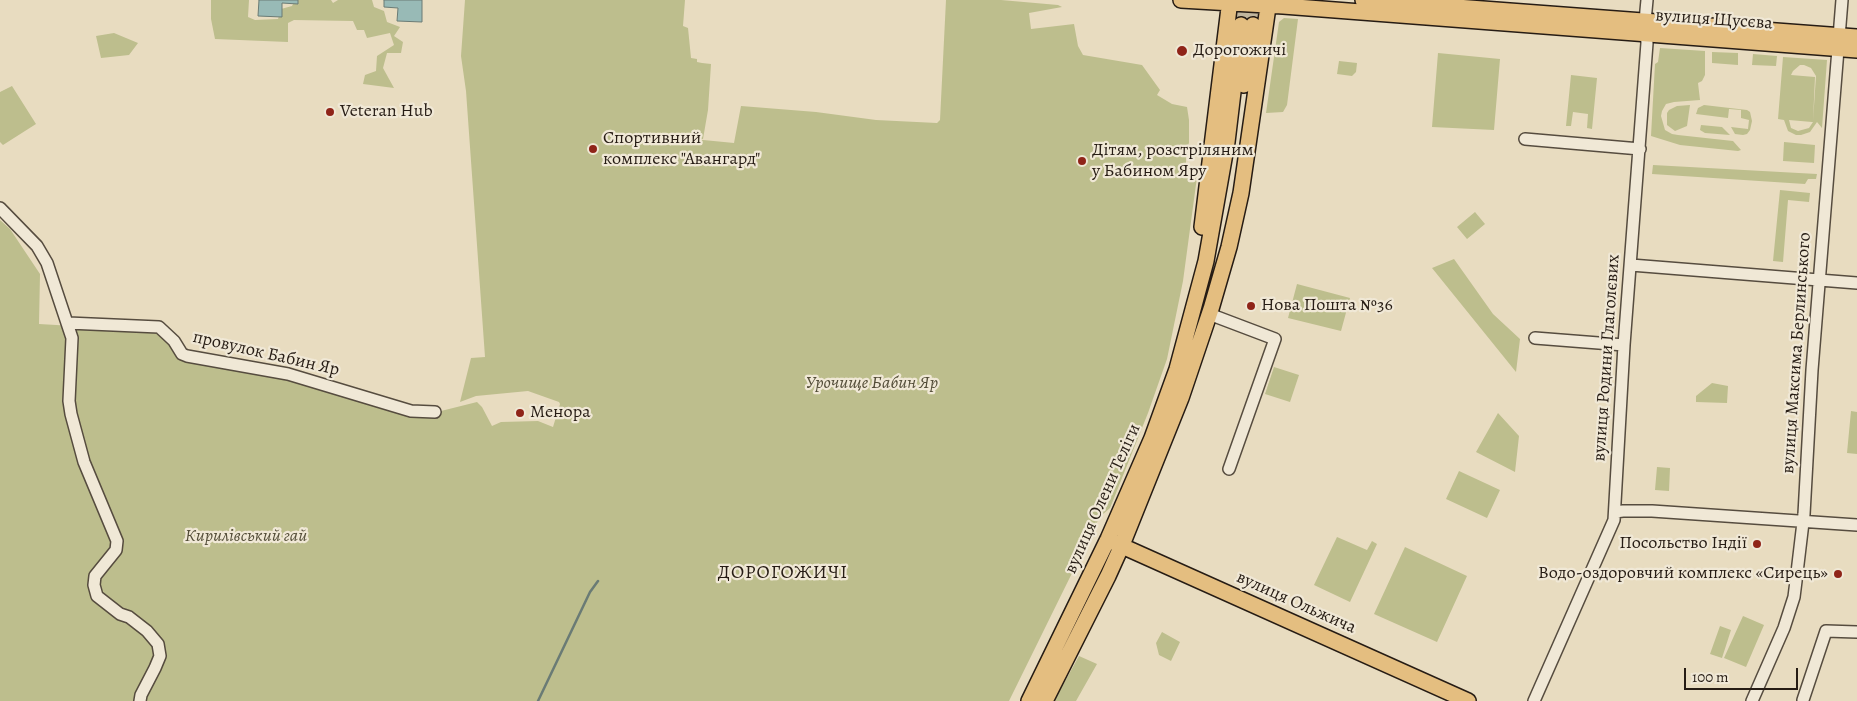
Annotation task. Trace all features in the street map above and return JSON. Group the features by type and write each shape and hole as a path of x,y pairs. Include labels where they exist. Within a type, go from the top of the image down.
{"main road":[{"name":"вулиця Щусєва","path":"1181,0 1269,3 1646,27 1838,42 1857,50"},
{"name":"вулиця Щусєва","path":"1363,0 1646,27"},
{"name":"вулиця Олени Теліги","path":"1194,306 1200,240 1230,2"},
{"name":"вулиця Олени Теліги","path":"1029,701 1114,542 1181,398 1229,247 1240,193 1269,3"},
{"name":"вулиця Олени Теліги","path":"1044,701 1104,584 1114,542 1165,404 1182,352 1206,260 1247,25 1210,311"},
{"name":"вулиця Щусєва","path":"1838,42 1857,37"},
{"name":"вулиця Ольжича","path":"1114,542 1468,701"}],"street":[{"name":"вулиця Родини Глаголєвих","path":"1534,701 1614,524 1624,345 1648,43 1646,27 1647,0"},
{"name":"вулиця Максима Берлинського","path":"1752,701 1778,645 1791,608 1796,580 1803,522 1819,280 1842,0"},
{"path":"1525,140 1640,150"},
{"path":"0,208 37,246 47,263 68,323 72,338 69,401 71,414 84,462 117,540 116,550 95,576 94,586 97,596 147,631 158,644 160,656 141,695 140,701"},
{"path":"1631,265 1857,283"},
{"path":"1210,311 1275,339 1229,469"},
{"name":"провулок Бабин Яр","path":"68,323 159,327 174,341 182,354 187,356 288,374 411,411 435,412"},
{"path":"1535,338 1624,345"},
{"path":"1615,512 1652,511 1857,525"},
{"path":"1803,700 1826,632 1857,632"}],"green space":[{"path":"211,0 249,0 248,17 255,20 278,19 281,9 292,6 295,0 331,0 333,3 338,0 372,0 374,7 384,11 387,22 400,27 394,36 403,42 401,53 387,53 383,68 394,88 363,84 365,75 376,71 377,56 394,45 390,33 367,38 364,30 357,30 353,21 294,20 288,23 288,42 215,39 211,19"},
{"path":"465,0 685,0 683,26 688,28 691,58 697,59 697,62 711,64 708,110 703,139 693,139 734,143 741,106 816,112 876,120 937,123 940,120 946,0 1001,0 1058,5 1062,7 1029,13 1031,29 1074,24 1078,46 1083,55 1142,65 1160,90 1157,95 1172,104 1187,107 1189,143 1186,149 1186,170 1189,174 1197,177 1183,281 1167,359 1148,413 1110,508 1101,516 1089,534 1076,565 1009,701 0,701 0,220 10,229 40,274 39,324 159,331 182,357 225,364 433,413 477,402 482,407 492,426 501,422 538,421 553,427 559,402 528,391 476,396 460,402 471,358 485,357 466,91 461,56"},
{"path":"1284,18 1298,19 1287,105 1283,112 1266,113 1279,22"},
{"path":"114,33 138,43 129,55 101,58 96,36"},
{"path":"1660,48 1705,51 1705,75 1702,81 1698,83 1700,100 1666,104 1661,116 1665,130 1678,135 1733,141 1741,150 1680,145 1651,136 1655,64 1658,62"},
{"path":"1712,52 1738,53 1738,65 1712,63"},
{"path":"1438,53 1500,59 1494,130 1432,127"},
{"path":"1753,54 1777,56 1776,66 1752,65"},
{"path":"1783,57 1827,60 1822,128 1817,122 1810,132 1796,135 1788,131 1784,120 1778,119","holes":["1800,65 1811,68 1816,76 1813,121 1815,77 1791,75","1789,120 1812,122 1813,122 1809,128 1798,131 1791,128"]},
{"path":"1339,61 1357,63 1356,72 1352,76 1337,74"},
{"path":"1571,75 1597,78 1592,129 1587,128 1588,114 1573,112 1571,126 1566,126"},
{"path":"12,86 36,124 3,145 0,142 0,92"},
{"path":"1690,105 1687,126 1675,131 1667,125 1667,113 1669,110 1677,106"},
{"path":"1704,105 1747,110 1750,112 1752,121 1750,130 1747,134 1735,134 1731,127 1748,129 1749,120 1741,118 1741,110 1729,109 1728,118 1696,114 1698,108"},
{"path":"1701,125 1722,127 1730,135 1705,133 1700,130"},
{"path":"1784,142 1815,145 1814,163 1783,161"},
{"path":"1653,165 1817,174 1816,179 1808,179 1805,184 1652,174"},
{"path":"1780,190 1810,193 1809,202 1788,200 1783,262 1773,261"},
{"path":"1475,212 1485,224 1467,239 1457,227"},
{"path":"1454,259 1493,314 1520,339 1516,372 1432,268"},
{"path":"1297,284 1350,298 1341,331 1288,318"},
{"path":"1274,367 1299,375 1290,402 1265,394"},
{"path":"1712,383 1728,386 1727,403 1696,402 1696,396"},
{"path":"1851,411 1857,412 1857,454 1847,453"},
{"path":"1498,413 1519,436 1515,472 1476,452"},
{"path":"1657,467 1670,468 1669,491 1655,490"},
{"path":"1459,471 1500,490 1487,518 1446,499"},
{"path":"1337,537 1367,550 1372,541 1377,544 1350,602 1314,585"},
{"path":"1405,547 1467,576 1437,642 1374,614"},
{"path":"1743,616 1764,625 1746,667 1724,658"},
{"path":"1720,626 1731,630 1722,658 1710,654"},
{"path":"1162,632 1180,642 1171,661 1159,655 1156,643"},
{"path":"1079,656 1097,664 1076,701 1054,701"}],"water":[{"path":"259,0 298,0 298,4 282,3 282,17 258,16"},
{"path":"384,0 422,0 422,22 397,21 398,8 384,7"}],"waterway":[{"path":"538,701 590,592 598,581"}],"tunnel":[{"path":"1241,25 1243,0"},
{"path":"1253,25 1254,0"}],"place":[{"name":"Дорогожичі","path":"1182,51"},
{"name":"Veteran Hub","path":"330,112"},
{"name":"Спортивний комплекс \"Авангард\"","path":"593,149"},
{"name":"Дітям, розстріляним у Бабином Яру","path":"1082,161"},
{"name":"Нова Пошта №36","path":"1251,306"},
{"name":"Менора","path":"520,413"},
{"name":"Посольство Індії","path":"1757,544"},
{"name":"Водо-оздоровчий комплекс «Сирець»","path":"1838,574"}],"district":[{"name":"ДОРОГОЖИЧІ","path":"783,573"}],"park label":[{"name":"Урочище Бабин Яр","path":"872,384"},
{"name":"Кирилівський гай","path":"246,537"}]}
